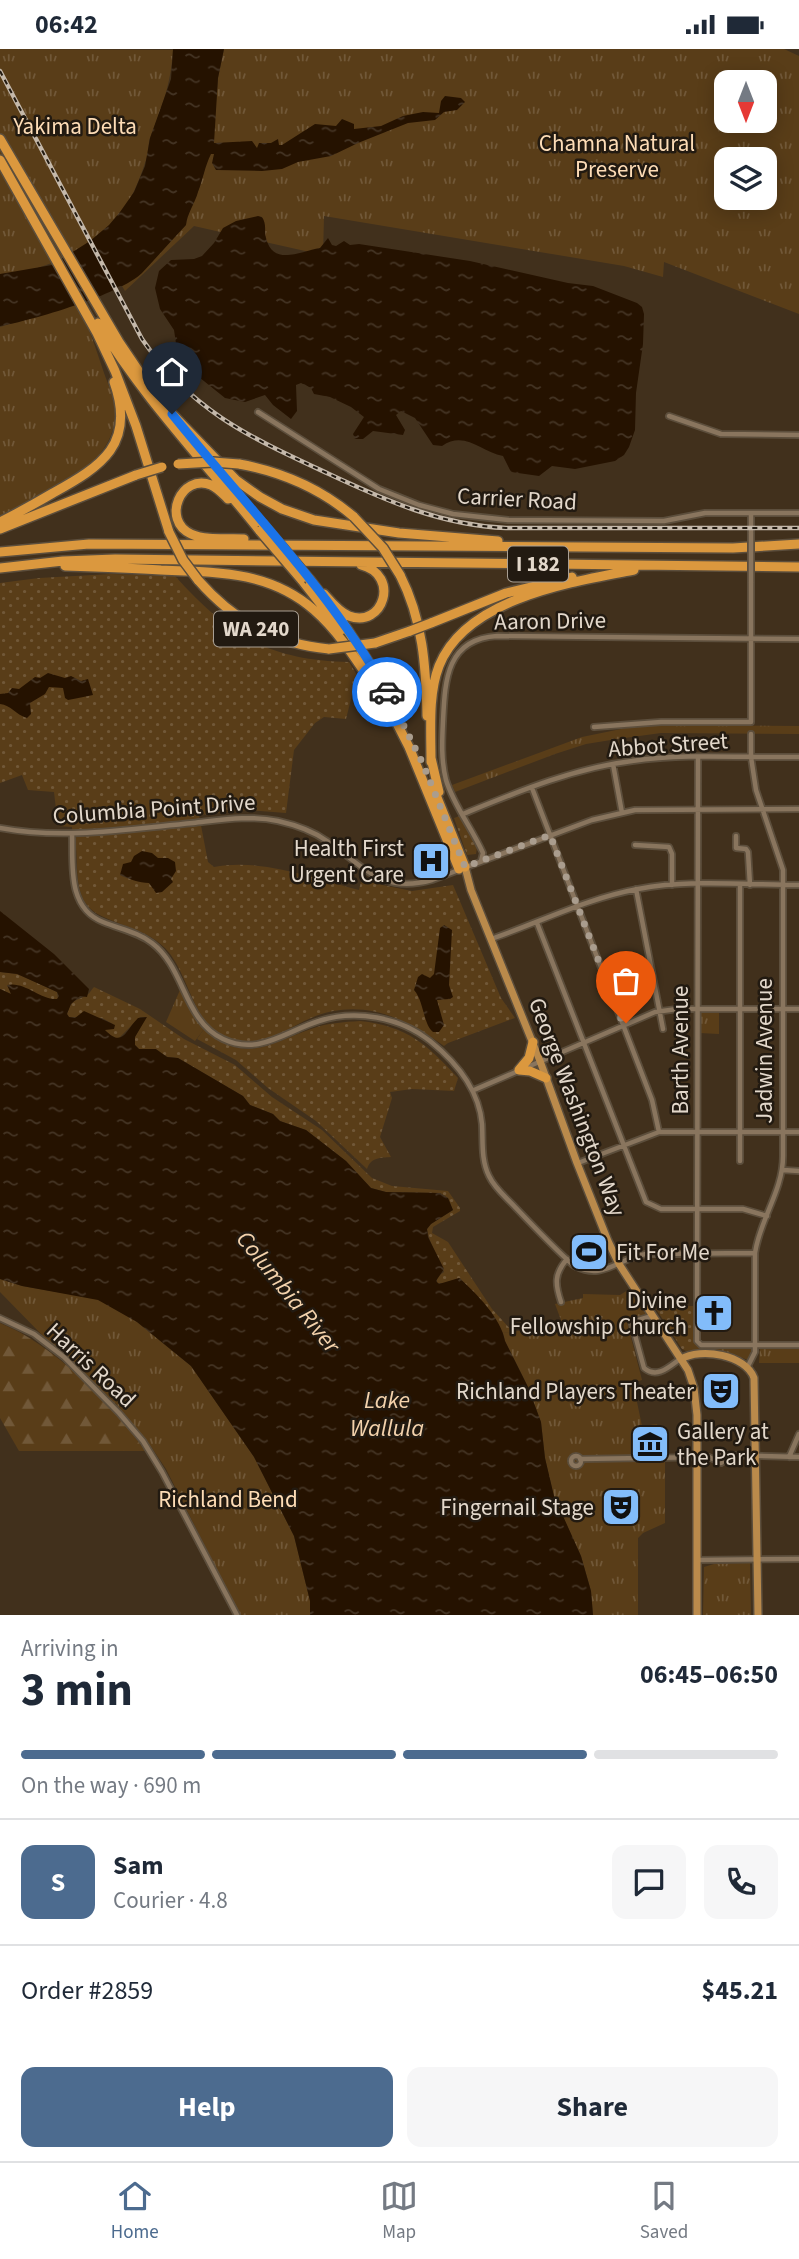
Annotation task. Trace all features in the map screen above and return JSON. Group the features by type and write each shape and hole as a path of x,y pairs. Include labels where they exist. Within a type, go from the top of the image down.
{"highway":[{"name":"WA 240","path":"0,139 43,210 93,316 124,393 169,533 183,560 227,610 257,630 288,642 329,649 375,643 523,588 582,575 634,570 744,566"},
{"name":"George Washington Way","path":"0,160 93,316 153,404 307,580 352,637 383,686 415,746 447,821 462,868"},
{"name":"WA 240","path":"93,316 132,361 172,414 242,484 271,503 305,518 363,528 424,536 580,547"},
{"path":"0,522 92,471 105,458 114,442 119,428 121,406 93,316"},
{"name":"George Washington Way","path":"172,414 261,527"},
{"path":"0,529 136,474 178,464 213,462 270,470 301,482 328,497 354,517 377,541 400,575 411,599 422,639 431,762 447,821"},
{"path":"261,527 212,486 195,485 182,493 177,501 177,521 194,536 330,545"},
{"name":"I 182","path":"0,552 89,544 733,548 799,551"},
{"path":"733,548 799,544"},
{"name":"I 182","path":"0,570 87,560 799,567"},
{"path":"307,580 348,615 366,617 377,610 384,590 377,572 366,566 331,562"},
{"path":"0,570 111,567 226,573 266,581 293,594 321,616 389,708"},
{"path":"431,762 434,683 443,658 458,636 472,624 504,606 541,591 634,570"},
{"name":"George Washington Way","path":"307,580 389,708 462,868"},
{"path":"519,1070 529,1058 533,1042"},
{"path":"519,1070 530,1071 546,1078"}],"main road":[{"name":"George Washington Way","path":"462,868 619,1264 690,1375 696,1400 697,1615"},
{"path":"670,1343 684,1351 734,1359 748,1366 755,1384 758,1458 756,1615"},
{"path":"681,1359 695,1353"}],"street":[{"name":"Carrier Road","path":"258,412 371,485 402,499 453,514 496,520 664,521 701,513 799,513"},
{"path":"669,416 721,434 799,435"},
{"path":"594,727 661,722 751,722 751,513"},
{"name":"Aaron Drive","path":"480,862 483,853 447,781 443,764 446,675 454,659 469,645 497,636 799,639"},
{"name":"Jadwin Avenue","path":"748,1366 754,1357 755,1345 757,1239 783,1170 784,885 780,855 756,790 751,758 751,734"},
{"name":"Abbot Street","path":"463,814 582,770 613,764 669,757 799,757"},
{"name":"Barth Avenue","path":"698,757 698,1343 755,1345"},
{"path":"613,764 622,813"},
{"path":"532,788 652,1100 659,1132"},
{"path":"462,868 592,820 622,813 651,809 799,809"},
{"name":"Columbia Point Drive","path":"0,828 33,833 72,834 263,818 305,829 327,841 369,874 394,883 425,882 462,868"},
{"path":"72,834 74,887 84,909 95,918 134,933 155,946 173,967 201,1021 214,1034 233,1043 252,1045 273,1041 327,1019 359,1016 382,1019 408,1028 428,1040 459,1069 474,1090 482,1120 483,1157 489,1177 499,1191 578,1268 591,1272 603,1271 629,1258 646,1254 755,1253"},
{"path":"736,836 736,848 746,849 748,852 750,885"},
{"path":"635,845 669,847 672,854 672,885"},
{"path":"491,939 577,907 636,889 672,885 799,885"},
{"path":"740,885 740,1161"},
{"path":"636,889 663,1029"},
{"path":"537,923 643,1198 652,1207 661,1209 746,1209 767,1216"},
{"path":"474,1090 623,1024 659,1011 799,1009"},
{"path":"577,1163 659,1132 799,1132"},
{"path":"783,1170 799,1171"},
{"path":"561,1302 556,1279 559,1269 567,1259"},
{"path":"652,1315 632,1324 644,1369 657,1373 681,1359"},
{"name":"Harris Road","path":"0,1318 34,1334 64,1357 119,1413 149,1450 237,1615"},
{"path":"755,1345 799,1345"},
{"path":"789,1457 799,1434"},
{"path":"716,1460 719,1453 725,1457 799,1457"},
{"path":"580,1459 711,1457 721,1463 725,1457"},
{"path":"697,1560 799,1559"}],"green space":[{"name":"Yakima Delta","path":"0,49 173,50 168,85 149,140 148,154 137,185 125,207 96,237 60,260 20,272 0,274"},
{"name":"Chamna Natural Preserve","path":"224,49 784,49 799,56 799,314 664,262 663,277 624,266 324,216 323,255 194,226 125,291 122,286 142,272 186,225 213,139 218,78"},
{"path":"76,304 92,338 113,399 115,415 111,434 89,465 54,489 0,516 0,327"},
{"path":"111,574 175,576 213,614 251,640 295,656 349,662 357,675 346,719 324,717 315,723 294,750 286,813 248,810 199,815 208,862 214,867 268,867 359,890 362,877 382,885 412,891 453,885 501,998 515,1018 444,1046 398,1019 381,1013 347,1009 311,1018 261,1041 242,1042 225,1038 203,1018 182,974 165,948 156,940 102,916 87,905 79,885 72,827 58,826 54,792 28,790 22,775 0,783 0,583"},
{"path":"664,725 799,726 799,734 661,733 617,739 586,744 555,754 455,792 452,785 582,737 626,728"},
{"path":"460,816 477,847 476,854 467,855 454,818"},
{"path":"0,972 18,974 57,992 58,999 46,998 23,988 9,988 11,994 0,989"},
{"path":"94,987 140,1009 184,1039 235,1065 272,1097 322,1130 372,1178 392,1186 448,1191 460,1211 433,1227 432,1233 448,1242 492,1309 513,1332 503,1333 484,1305 460,1278 437,1283 437,1277 444,1272 427,1229 453,1210 448,1198 440,1193 386,1192 371,1188 346,1161 306,1130 280,1121 273,1114 250,1105 243,1096 178,1058 168,1057 153,1049 139,1049 135,1045 135,1037 146,1017 140,1017 118,1039 112,1038 104,1030 113,1024 102,1018 69,1017 67,1014 72,1003 87,995"},
{"path":"180,990 194,1017 204,1029 195,1041 166,1022"},
{"path":"700,1013 719,1013 719,1034 700,1033"},
{"path":"360,1021 391,1027 415,1039 437,1056 458,1078 454,1091 412,1089 390,1092 392,1098 380,1137 391,1157 373,1160 367,1169 316,1121 268,1088 236,1060 197,1039 204,1029 218,1040 232,1046 257,1048 323,1025"},
{"name":"Richland Bend","path":"0,1279 22,1286 98,1299 137,1322 191,1366 254,1457 294,1536 310,1601 310,1615 240,1615 166,1469 150,1445 118,1406 0,1292"},
{"path":"628,1290 646,1314 627,1322 642,1380 633,1383 642,1426 657,1424 665,1458 665,1523 638,1538 638,1615 593,1615 591,1591 581,1556 554,1497 545,1458 541,1422 503,1333 558,1326 557,1322 561,1320 555,1304 583,1298 583,1294 620,1295"},
{"path":"695,1306 694,1350 682,1349 656,1309"},
{"path":"0,1323 40,1345 80,1377 116,1414 145,1451 19,1451 0,1418"},
{"path":"694,1342 700,1347 750,1348 752,1357 748,1360 735,1355 694,1350"},
{"path":"760,1348 799,1348 799,1363 759,1363"},
{"path":"750,1563 751,1615 703,1615 704,1567 714,1564"}],"water":[{"path":"173,49 224,49 218,78 214,143 252,141 257,148 259,143 271,143 278,139 279,145 282,145 315,124 336,126 342,119 354,124 354,129 381,126 403,116 423,112 439,113 441,101 445,96 461,98 465,102 457,110 444,112 435,120 408,123 331,156 298,162 282,169 216,170 212,163 214,154 211,154 186,225 142,273 96,298 53,313 0,326 0,274 52,265 90,241 109,225 134,192 145,166 150,138 171,79"},
{"path":"258,216 264,220 270,247 281,255 320,248 328,238 332,245 336,246 344,241 350,245 359,244 470,261 593,286 637,303 644,314 643,344 636,393 635,430 624,455 615,461 575,469 552,466 539,476 511,472 503,456 473,443 458,440 442,446 433,445 415,418 401,411 396,415 405,430 403,435 373,431 363,439 355,439 353,434 364,417 330,397 314,394 311,388 301,383 296,385 297,411 291,419 265,395 245,402 225,398 178,357 174,330 160,309 155,288 159,271 171,260 202,256 223,228 236,221"},
{"path":"48,673 65,678 71,676 81,681 88,679 93,695 68,700 63,688 49,687 45,694 30,703 31,714 27,718 0,704 0,694 8,693 12,688 19,689 35,677 40,678"},
{"path":"142,851 175,862 176,871 171,879 173,882 162,892 156,893 149,883 120,875 123,864 131,862 134,856"},
{"name":"Lake Wallula","path":"0,911 54,954 89,989 87,997 80,996 71,1004 67,1014 69,1017 75,1018 84,1011 115,1025 114,1029 105,1030 120,1038 138,1018 147,1017 135,1037 135,1045 139,1049 156,1049 167,1057 178,1058 243,1096 250,1105 273,1114 280,1121 306,1130 346,1161 371,1188 386,1192 440,1193 448,1198 453,1210 427,1229 428,1237 444,1269 436,1281 439,1284 459,1278 480,1299 503,1332 541,1422 545,1458 554,1496 581,1556 591,1591 593,1615 310,1615 310,1601 294,1536 254,1457 191,1366 137,1322 98,1300 22,1286 0,1279 0,989 11,994 7,985 14,984 51,999 57,999 59,996 57,992 17,974 0,972"},
{"path":"444,925 452,930 449,985 453,997 437,1000 444,1025 439,1032 433,1032 427,1024 414,990 418,977 422,974 430,978 434,974 440,928"}],"railway":[{"path":"0,71 142,339 181,386 249,435 301,461 415,510 482,526 799,528"}],"way so far":[{"path":"387,692 423,764 465,867 550,835 623,1024 626,1023"}],"place":[{"name":"Health First Urgent Care","path":"431,861"},
{"name":"Fit For Me","path":"589,1252"},
{"name":"Divine Fellowship Church","path":"714,1313"},
{"name":"Richland Players Theater","path":"721,1391"},
{"name":"Gallery at the Park","path":"650,1444"},
{"name":"Fingernail Stage","path":"621,1507"}],"route":[{"path":"172,414 311,581 352,637 387,692"}],"water label":[{"name":"Columbia River","path":"288,1292"}]}
